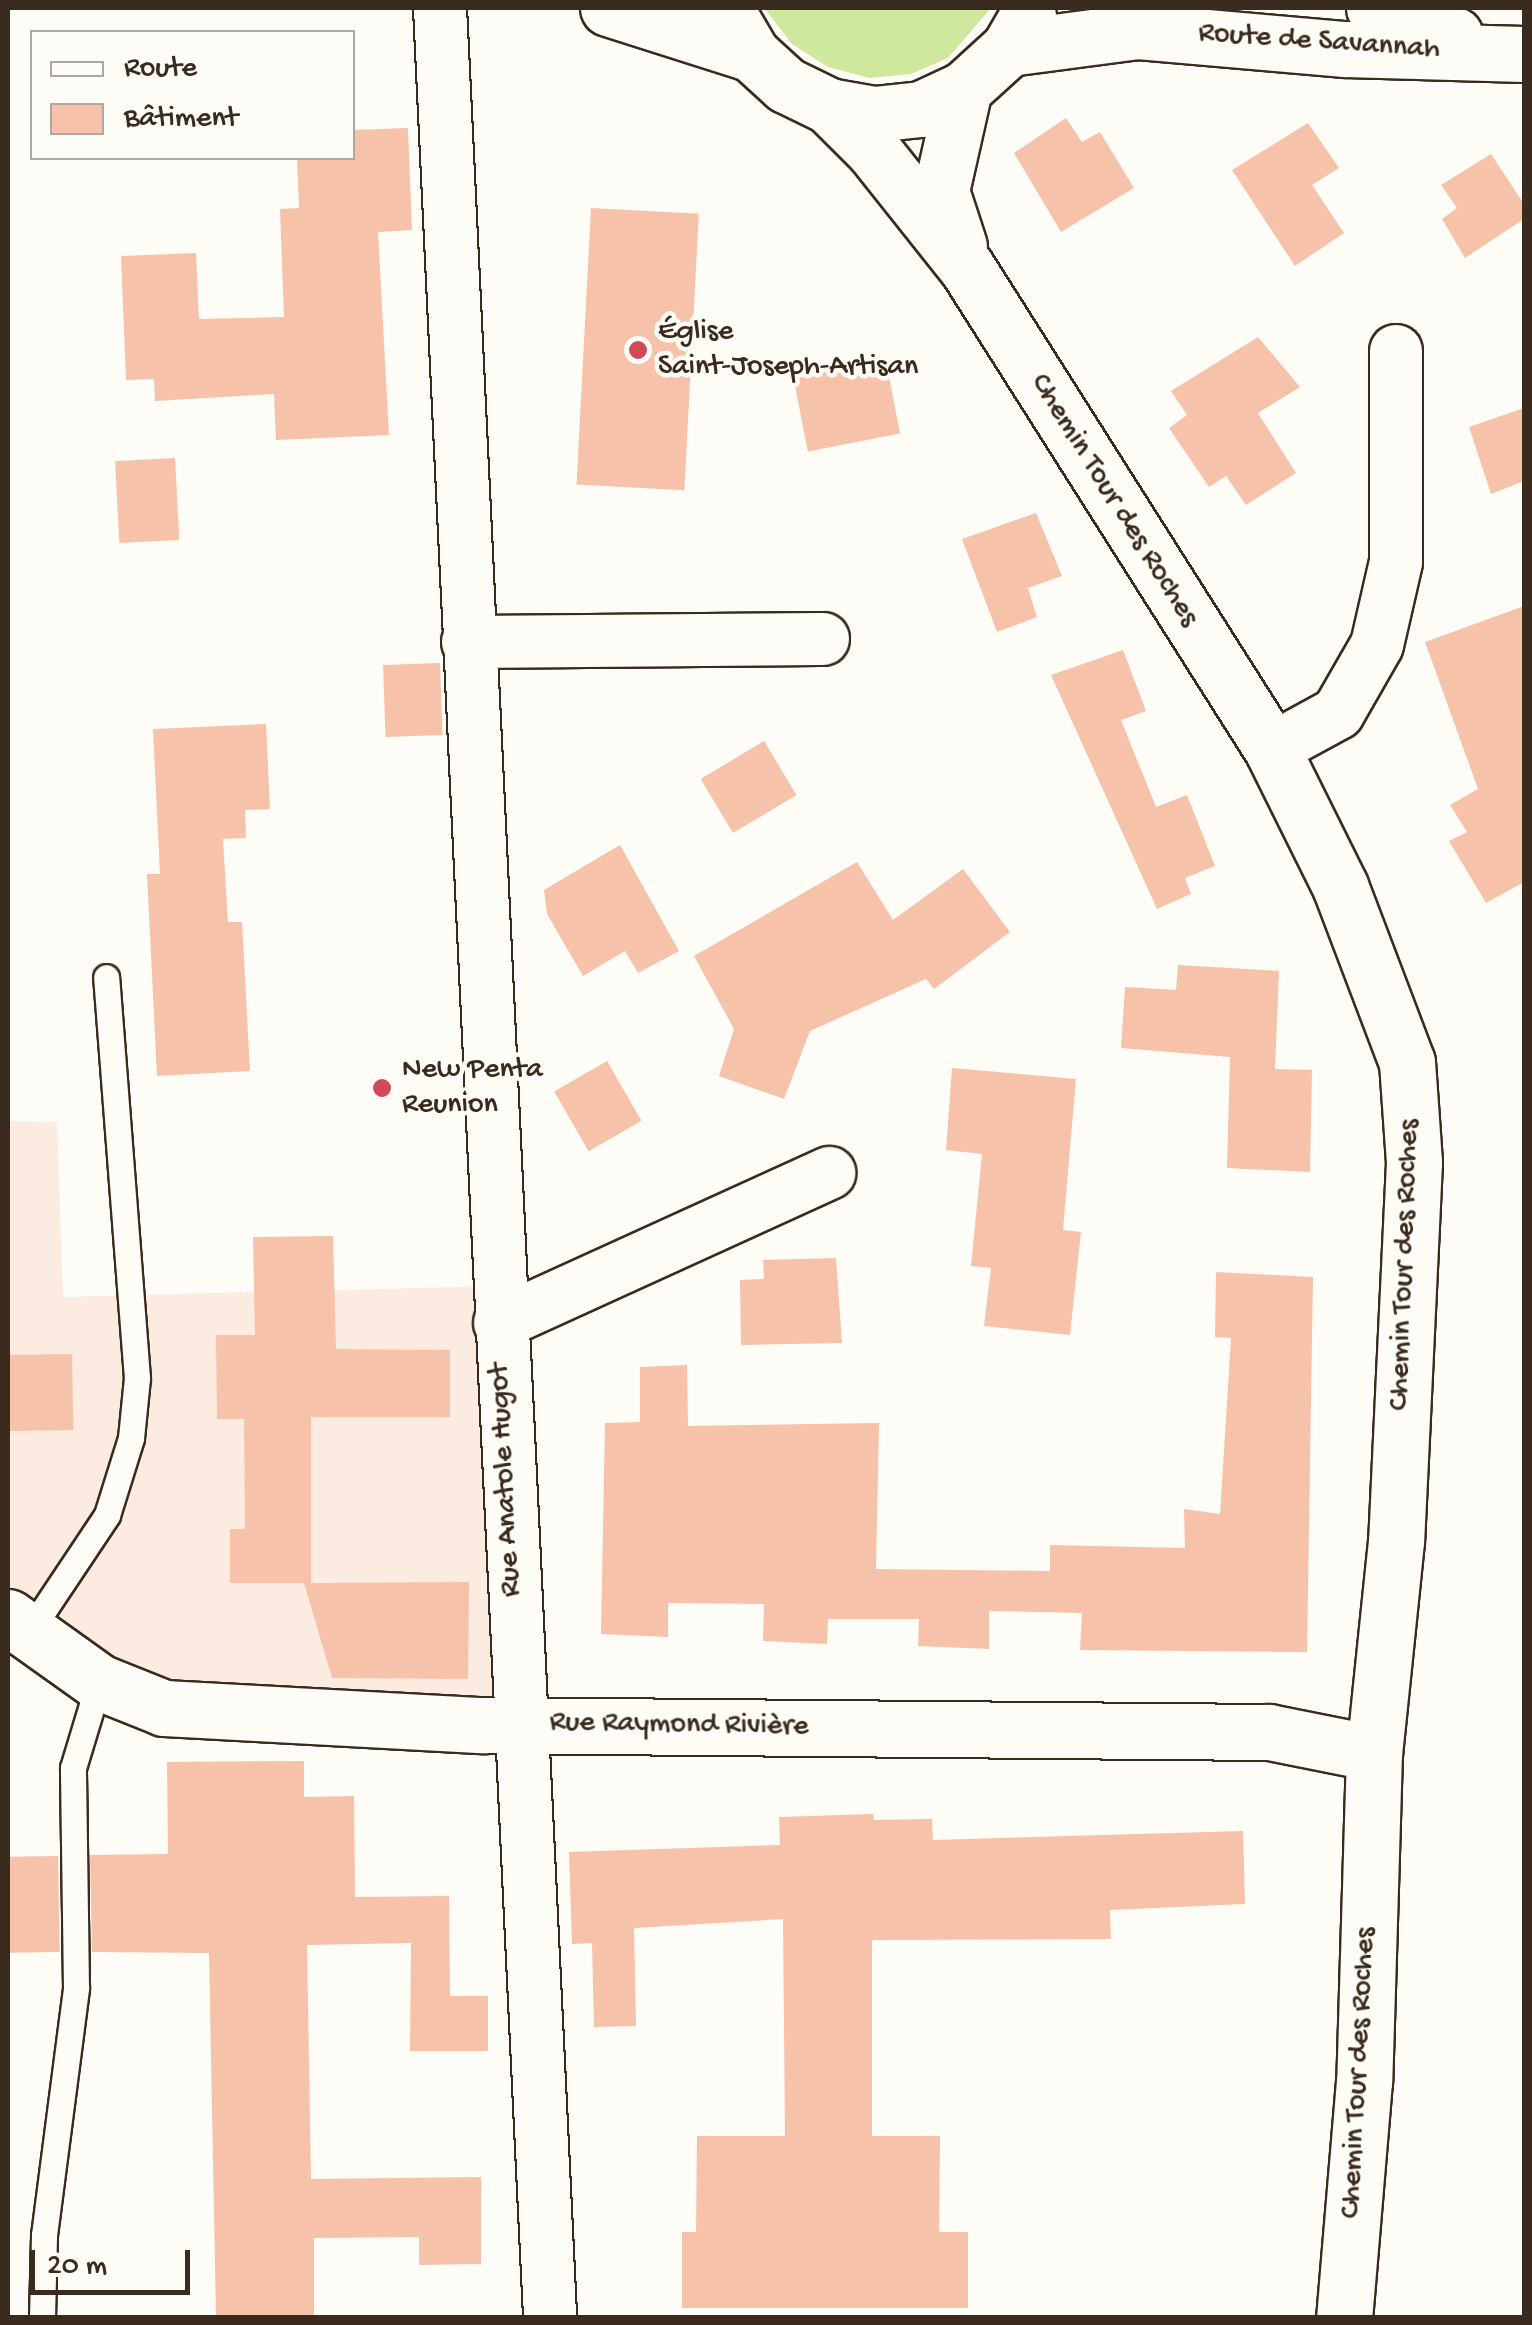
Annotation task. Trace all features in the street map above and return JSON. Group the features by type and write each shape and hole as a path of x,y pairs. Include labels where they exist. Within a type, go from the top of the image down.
{"street":[{"name":"Rue Anatole Hugot","path":"440,8 518,1724 550,2318"},
{"path":"608,8 752,54"},
{"path":"725,8 752,54 786,85 829,106 874,114 920,108 964,89 1020,28"},
{"name":"Route de Savannah","path":"1374,8 1517,54"},
{"name":"Route de Savannah","path":"1020,28 1138,31 1345,49 1517,54"},
{"name":"Chemin Tour des Roches","path":"964,89 940,191 967,268"},
{"name":"Chemin Tour des Roches","path":"829,106 873,150 967,268 1272,749 1340,886 1407,1062 1412,1202 1396,1541 1374,1754 1364,2081 1344,2318"},
{"path":"1272,749 1338,714 1377,645 1396,562 1396,351"},
{"path":"468,642 823,639"},
{"path":"500,1324 829,1173"},
{"name":"Rue Raymond Rivière","path":"18,1624 99,1682 164,1708 518,1724 1269,1732 1374,1754"}],"lane":[{"path":"18,1624 107,1515 131,1438 137,1378 106,977"},
{"path":"42,2318 44,2235 76,1988 73,1768 99,1682"}],"shaded area":[{"path":"8,1121 57,1122 63,1297 498,1286 518,1724 164,1708 8,1617"}],"green space":[{"path":"764,8 991,8 948,58 911,74 870,78 828,67 792,44"}],"building":[{"path":"1066,118 1082,142 1100,132 1134,188 1061,232 1014,153"},
{"path":"1308,123 1339,168 1312,185 1344,233 1295,266 1232,170"},
{"path":"408,128 412,230 378,232 389,435 276,440 274,394 155,401 154,379 126,380 121,256 196,253 199,319 284,317 280,209 299,208 297,160 355,160 355,130"},
{"path":"1491,154 1524,204 1524,219 1465,258 1442,219 1457,208 1441,185"},
{"name":"Église Saint-Joseph-Artisan","path":"591,208 699,214 684,490 577,485"},
{"path":"1258,337 1300,387 1258,413 1296,473 1246,505 1226,476 1209,487 1169,428 1187,415 1171,391"},
{"path":"885,356 900,434 808,451 793,374"},
{"path":"1524,408 1524,481 1491,494 1469,427"},
{"path":"175,458 179,540 119,543 115,461"},
{"path":"1036,513 1062,576 1028,588 1037,617 997,632 962,539"},
{"path":"1524,606 1524,882 1486,903 1449,841 1467,832 1450,805 1478,789 1425,642"},
{"path":"1123,650 1146,711 1121,720 1156,807 1187,795 1215,866 1185,878 1191,894 1157,909 1051,675"},
{"path":"440,663 443,735 386,737 383,665"},
{"path":"266,724 270,809 245,810 246,838 223,839 228,922 242,922 250,1071 157,1076 147,874 160,874 153,729"},
{"path":"764,741 796,795 733,833 701,779"},
{"path":"620,845 679,951 638,973 625,951 583,976 547,914 544,890"},
{"path":"857,862 893,920 963,869 1010,932 934,989 926,979 810,1031 784,1099 719,1076 734,1029 694,956"},
{"path":"1178,965 1279,971 1275,1069 1312,1070 1310,1172 1227,1168 1230,1057 1121,1048 1125,987 1176,990"},
{"path":"607,1061 642,1121 589,1151 554,1092"},
{"path":"952,1068 1076,1079 1063,1230 1081,1232 1070,1335 984,1326 991,1268 971,1266 982,1154 946,1150"},
{"path":"333,1236 336,1349 450,1350 450,1417 311,1417 311,1583 469,1582 468,1679 332,1678 304,1583 230,1583 230,1529 245,1529 244,1419 217,1419 216,1335 255,1335 253,1237"},
{"path":"836,1258 842,1343 741,1345 740,1280 764,1279 763,1260"},
{"path":"1216,1272 1313,1277 1307,1652 1080,1650 1082,1613 989,1611 989,1649 918,1646 919,1619 828,1619 827,1644 763,1641 764,1604 668,1603 668,1637 601,1634 605,1423 640,1422 640,1367 687,1365 688,1426 879,1423 876,1569 1050,1571 1050,1545 1185,1548 1184,1509 1220,1514 1231,1338 1215,1337"},
{"path":"72,1354 73,1430 9,1431 8,1355"},
{"path":"304,1761 304,1797 354,1796 355,1897 449,1896 450,1996 488,1996 488,2051 410,2051 411,1943 307,1945 311,2179 481,2177 481,2264 419,2265 419,2237 314,2238 314,2318 216,2318 209,1953 92,1952 90,1855 168,1854 167,1762"},
{"path":"873,1814 874,1820 932,1819 933,1840 1243,1831 1245,1904 1110,1910 1111,1939 872,1940 872,2136 940,2136 939,2232 968,2232 968,2308 682,2308 682,2232 696,2232 697,2136 785,2136 783,1919 634,1928 636,2026 594,2027 592,1943 572,1944 569,1852 780,1845 779,1817"},
{"path":"58,1856 60,1952 10,1953 8,1857"}],"place":[{"name":"Église Saint-Joseph-Artisan","path":"638,350"},
{"name":"New Penta Reunion","path":"382,1088"}]}
